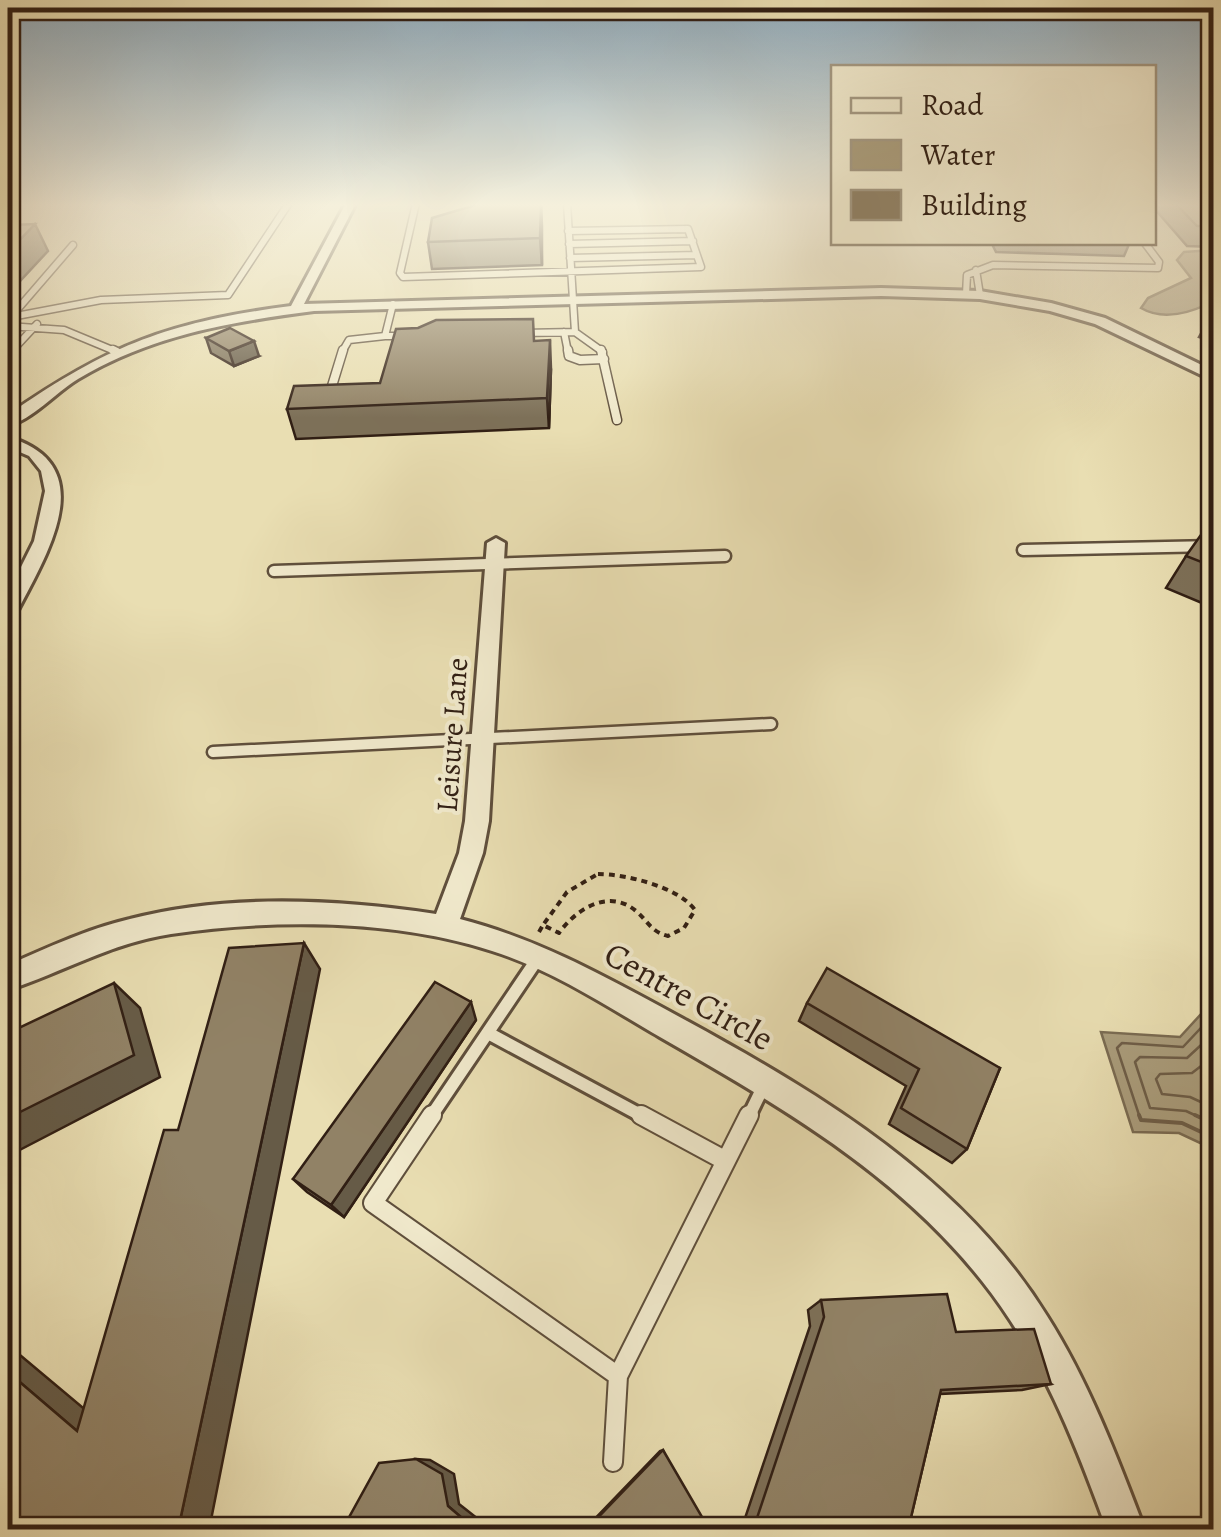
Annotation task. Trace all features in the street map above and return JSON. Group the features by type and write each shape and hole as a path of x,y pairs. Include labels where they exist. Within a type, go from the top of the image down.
{"street":[{"path":"296,308 313,275"},
{"path":"8,422 73,376 118,352 220,318 296,308 393,304 881,292 973,294 1051,307 1100,321 1155,344 1213,376"},
{"path":"8,442 32,450 52,473 54,516 14,586 8,610"},
{"name":"Leisure Lane","path":"444,926 472,853 495,554"},
{"name":"Centre Circle","path":"8,978 113,935 176,921 298,918 444,926 494,939 532,955 766,1081 826,1118 932,1202 993,1269 1032,1322 1098,1452 1126,1530"}],"lane":[{"path":"9,322 48,275"},
{"path":"9,322 101,300 228,295 241,275"},
{"path":"400,275 454,275"},
{"path":"571,275 575,332"},
{"path":"967,275 973,294"},
{"path":"973,294 975,275"},
{"path":"385,336 393,304"},
{"path":"9,322 68,328 118,352"},
{"path":"8,356 37,324"},
{"path":"564,332 568,356 604,359"},
{"path":"504,333 575,332 594,342 604,359 617,420"},
{"path":"327,402 349,340 425,335"},
{"path":"1023,550 1214,546"},
{"path":"274,571 495,554 724,556"},
{"path":"213,752 772,724"},
{"path":"532,955 488,1033 373,1203 618,1376"},
{"path":"488,1033 726,1161"},
{"path":"612,1462 618,1376 766,1081"}],"path":[{"path":"532,955 543,926 564,894 582,880 606,873 676,888 694,910 691,923 680,933 664,935 652,930 631,906 613,903 576,910 559,933 543,926"}],"water":[{"path":"1188,275 1213,275 1213,301 1177,314 1141,308 1148,298 1191,278"},
{"path":"1213,1001 1213,1149 1179,1133 1133,1132 1101,1032 1180,1037"}],"building":[{"path":"533,319 534,341 550,340 547,398 287,409 294,386 380,383 396,329 418,328 436,320"},
{"path":"230,328 254,341 229,351 206,338"},
{"path":"1203,532 1214,536 1214,567 1186,556"},
{"path":"304,943 178,1530 8,1530 8,1372 77,1431 164,1130 178,1130 229,948"},
{"path":"827,968 1000,1068 967,1149 901,1108 919,1069 807,1003"},
{"path":"435,982 471,1002 331,1205 293,1179"},
{"path":"114,983 134,1055 8,1118 8,1033"},
{"path":"947,1294 956,1332 1034,1329 1051,1384 941,1390 908,1530 753,1530 824,1317 821,1300"},
{"path":"663,1450 702,1517 699,1530 586,1530"},
{"path":"416,1459 442,1474 448,1506 476,1530 342,1530 379,1463"}]}
